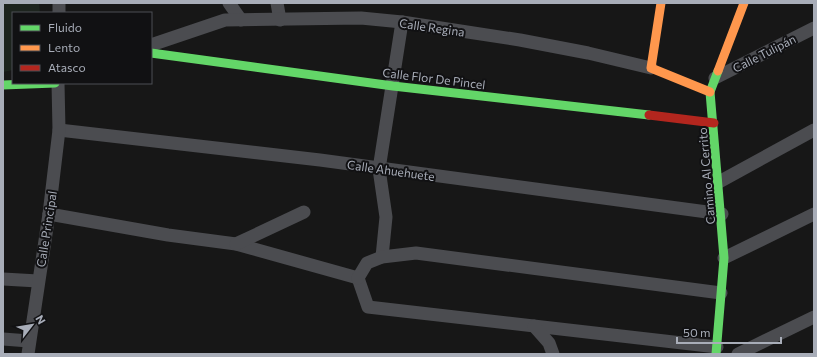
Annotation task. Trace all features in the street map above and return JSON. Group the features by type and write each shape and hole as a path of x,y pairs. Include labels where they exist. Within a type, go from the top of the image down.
{"main road":[{"path":"651,68 661,3"},
{"name":"Camino Al Cerrito","path":"717,350 724,258 722,214 710,92 744,3"},
{"name":"Calle Flor De Pincel","path":"152,53 392,86 714,123"},
{"name":"Calle Regina","path":"651,68 710,92"},
{"path":"3,85 30,84"}],"street":[{"path":"229,3 241,20"},
{"path":"277,3 280,20"},
{"name":"Calle Regina","path":"152,45 225,20 361,18 402,22 520,40 588,52 651,68"},
{"path":"382,257 386,217 379,169 402,22"},
{"name":"Calle Tulipán","path":"715,78 814,28"},
{"name":"Calle Principal","path":"29,348 49,214 59,130 57,84"},
{"name":"Calle Ahuehuete","path":"59,130 320,160 722,214"},
{"path":"719,182 814,130"},
{"path":"236,244 304,212"},
{"path":"49,214 168,235 236,244 358,278"},
{"path":"724,258 814,214"},
{"path":"358,278 367,264 382,257 416,254 721,293"},
{"path":"358,278 368,307 534,326 717,350"},
{"path":"3,279 38,281"},
{"path":"738,354 814,317"},
{"path":"534,326 548,342 553,354"},
{"path":"3,338 29,348"}],"shaded area":[{"path":"3,3 39,3 40,12 12,12 12,70 3,72"}],"traffic: fast":[{"path":"152,53 393,86 649,115"},
{"path":"716,354 724,258 710,92 718,71"},
{"path":"3,85 29,84"}],"traffic: slow":[{"path":"661,3 651,68 710,92"},
{"path":"718,71 744,3"}],"traffic: jam":[{"path":"649,115 714,123"}]}
